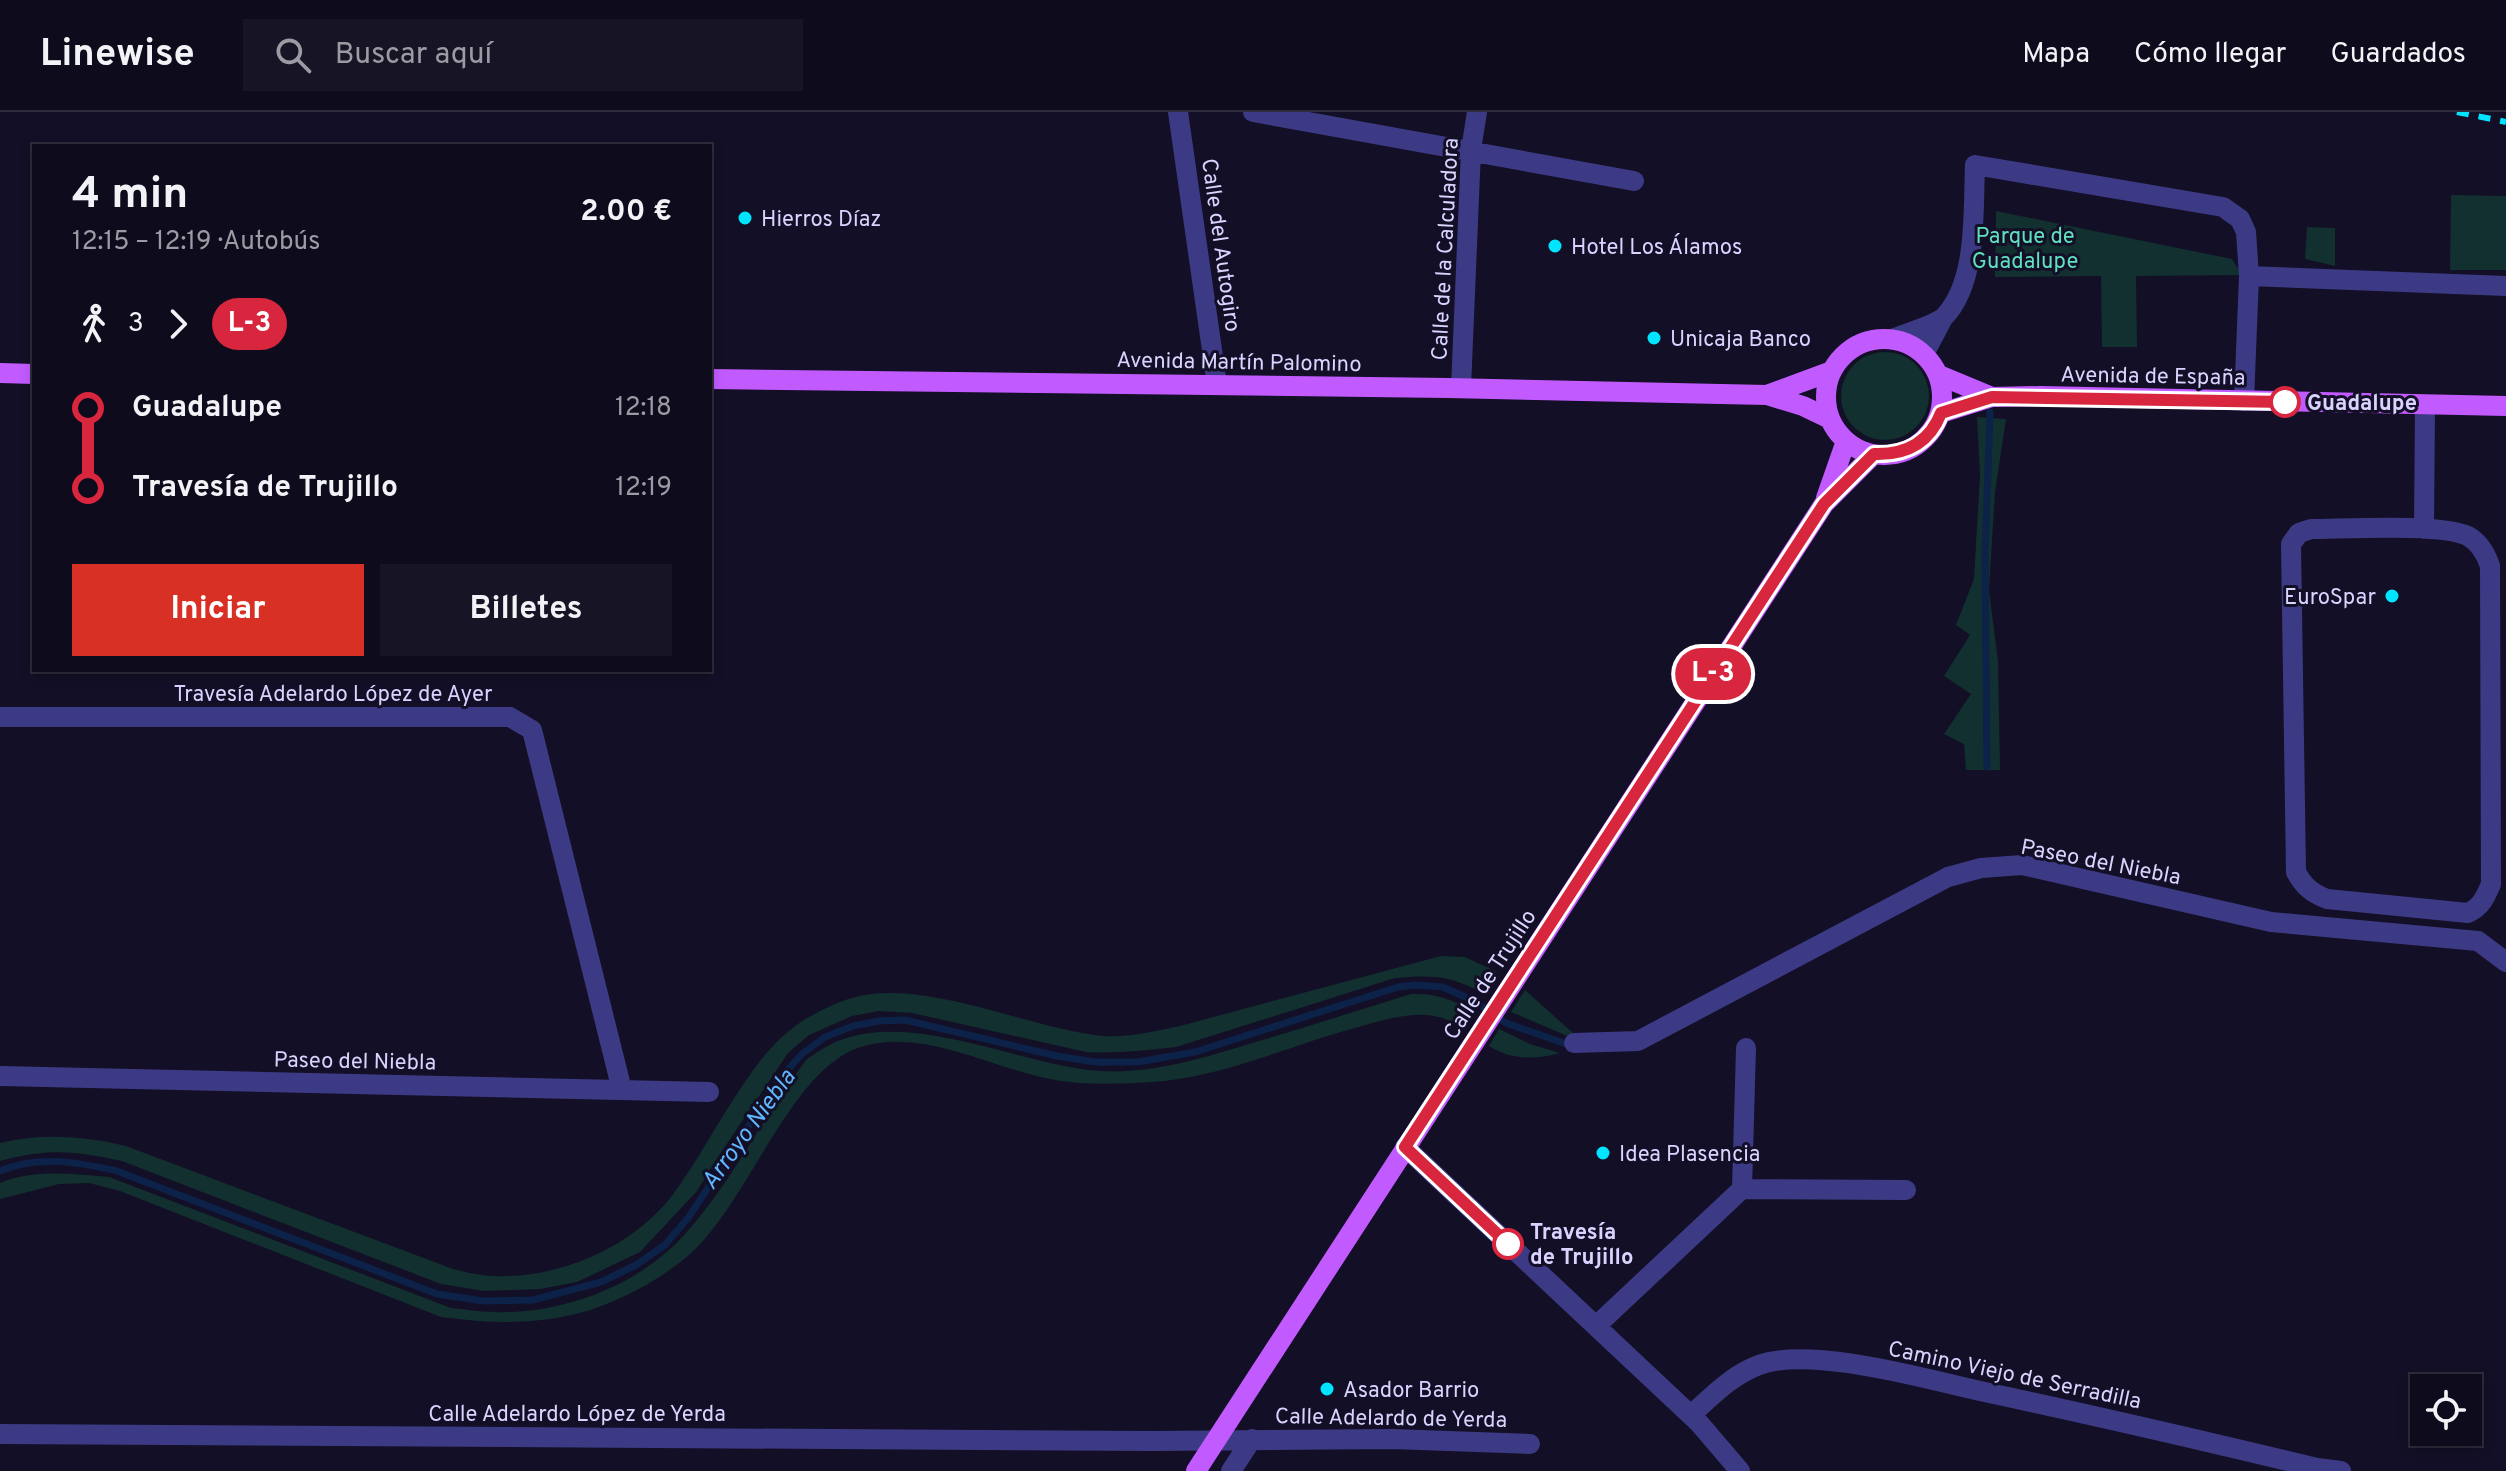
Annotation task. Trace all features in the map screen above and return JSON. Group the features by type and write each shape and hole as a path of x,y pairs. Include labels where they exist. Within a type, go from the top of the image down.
{"main road":[{"path":"1874,339 1892,339 1909,344 1924,354 1939,375 1943,394 1941,413 1926,438 1911,450 1893,455 1874,454 1846,441 1830,419 1826,403 1832,371 1842,356 1857,345 1874,339"},
{"name":"Avenida Martín Palomino","path":"1767,395 1832,371"},
{"path":"0,373 32,374"},
{"name":"Avenida de España","path":"1939,375 1992,397"},
{"name":"Avenida Martín Palomino","path":"712,379 1767,395 1803,406 1830,419"},
{"name":"Avenida de España","path":"1941,413 1992,397 2506,406"},
{"path":"1824,504 1846,441"},
{"path":"1824,504 1874,454"},
{"name":"Calle de Trujillo","path":"1196,1471 1824,504"}],"street":[{"name":"Calle del Autogiro","path":"1178,112 1217,385"},
{"path":"1253,112 1634,181"},
{"name":"Calle de la Calculadora","path":"1461,388 1471,150 1477,112"},
{"path":"1924,354 1958,295 1969,263 1975,165 2223,207 2240,219 2246,232 2249,276 2244,401"},
{"path":"2249,276 2506,286"},
{"path":"1892,339 1943,318"},
{"path":"2424,529 2425,405"},
{"path":"2311,529 2424,529 2468,536 2484,550 2490,566 2491,884 2485,899 2477,909 2468,913 2327,899 2313,894 2296,872 2291,544 2299,533 2311,529"},
{"name":"Travesía Adelardo López de Ayer","path":"0,717 510,717 532,730 622,1090"},
{"name":"Paseo del Niebla","path":"1574,1043 1638,1041 1948,877 1981,868 2022,865 2271,922 2478,941 2506,962"},
{"path":"1742,1189 1746,1048"},
{"name":"Paseo del Niebla","path":"0,1076 709,1092"},
{"path":"1405,1147 1691,1415 1740,1471"},
{"path":"1596,1326 1742,1189 1906,1190"},
{"name":"Camino Viejo de Serradilla","path":"1691,1415 1730,1380 1760,1364 1794,1360 1851,1364 2341,1471"},
{"name":"Calle Adelardo López de Yerda","path":"0,1434 1216,1439"},
{"name":"Calle Adelardo de Yerda","path":"1216,1439 1392,1439 1530,1444"},
{"path":"1231,1471 1252,1439"}],"green space":[{"path":"2451,195 2506,196 2506,270 2450,270"},
{"name":"Parque de Guadalupe","path":"1996,211 2232,259 2242,275 2136,276 2137,347 2102,347 2101,276 1995,277"},
{"path":"2307,227 2335,228 2335,266 2305,259"},
{"path":"1885,352 1902,356 1916,365 1925,379 1929,396 1925,413 1916,427 1902,436 1885,440 1868,436 1854,427 1845,413 1841,396 1845,379 1854,365 1868,356"},
{"path":"1977,417 2006,419 1995,492 1989,590 1998,661 2000,770 1966,770 1964,744 1944,734 1971,694 1944,676 1970,635 1956,625 1974,579 1980,475"},
{"path":"1441,956 1465,957 1497,972 1482,993 1440,978 1395,978 1176,1047 1086,1052 912,1013 879,1011 852,1016 809,1035 788,1053 697,1191 640,1252 577,1282 540,1289 484,1291 441,1284 122,1161 61,1152 0,1161 0,1143 32,1138 79,1138 126,1146 453,1269 494,1276 544,1272 594,1256 639,1229 658,1212 674,1193 742,1086 770,1049 804,1020 845,1000 888,993 917,995 1074,1031 1122,1036 1180,1026"},
{"path":"1525,990 1573,1033 1572,1038 1511,1012"},
{"path":"1411,994 1442,998 1471,1010 1460,1026 1428,1015 1396,1017 1229,1068 1151,1082 1106,1084 1061,1081 958,1052 906,1042 880,1043 855,1049 830,1065 808,1086 722,1216 703,1241 681,1262 630,1294 604,1305 553,1319 499,1322 441,1317 120,1191 89,1183 59,1184 0,1199 0,1183 26,1176 109,1177 451,1308 519,1312 572,1302 598,1293 623,1282 667,1252 718,1192 807,1059 844,1039 878,1032 907,1032 938,1036 1088,1070 1134,1070 1201,1058"},
{"path":"1499,1029 1530,1044 1560,1053 1532,1058 1506,1054 1489,1046"}],"waterway":[{"path":"1987,767 1985,557 1990,412"},
{"name":"Arroyo Niebla","path":"0,1171 43,1162 73,1163 117,1171 437,1294 483,1301 533,1300 601,1282 636,1265 665,1245 688,1218 782,1076 802,1054 825,1037 853,1026 905,1020 1057,1056 1095,1062 1138,1062 1195,1052 1398,987 1416,985 1443,987 1476,1002 1506,1023 1566,1044"}],"railway":[{"path":"2457,112 2506,122"}],"bus line":[{"name":"L-3","path":"1508,1244 1405,1147 1824,504 1874,454 1893,455 1911,450 1926,438 1941,413 1992,397 2285,402"}],"place":[{"name":"Hierros Díaz","path":"745,218"},
{"name":"Hotel Los Álamos","path":"1555,246"},
{"name":"Unicaja Banco","path":"1654,338"},
{"name":"Guadalupe","path":"2285,402"},
{"name":"EuroSpar","path":"2392,596"},
{"name":"Idea Plasencia","path":"1603,1153"},
{"name":"Travesía de Trujillo","path":"1508,1244"},
{"name":"Asador Barrio","path":"1327,1389"}]}
